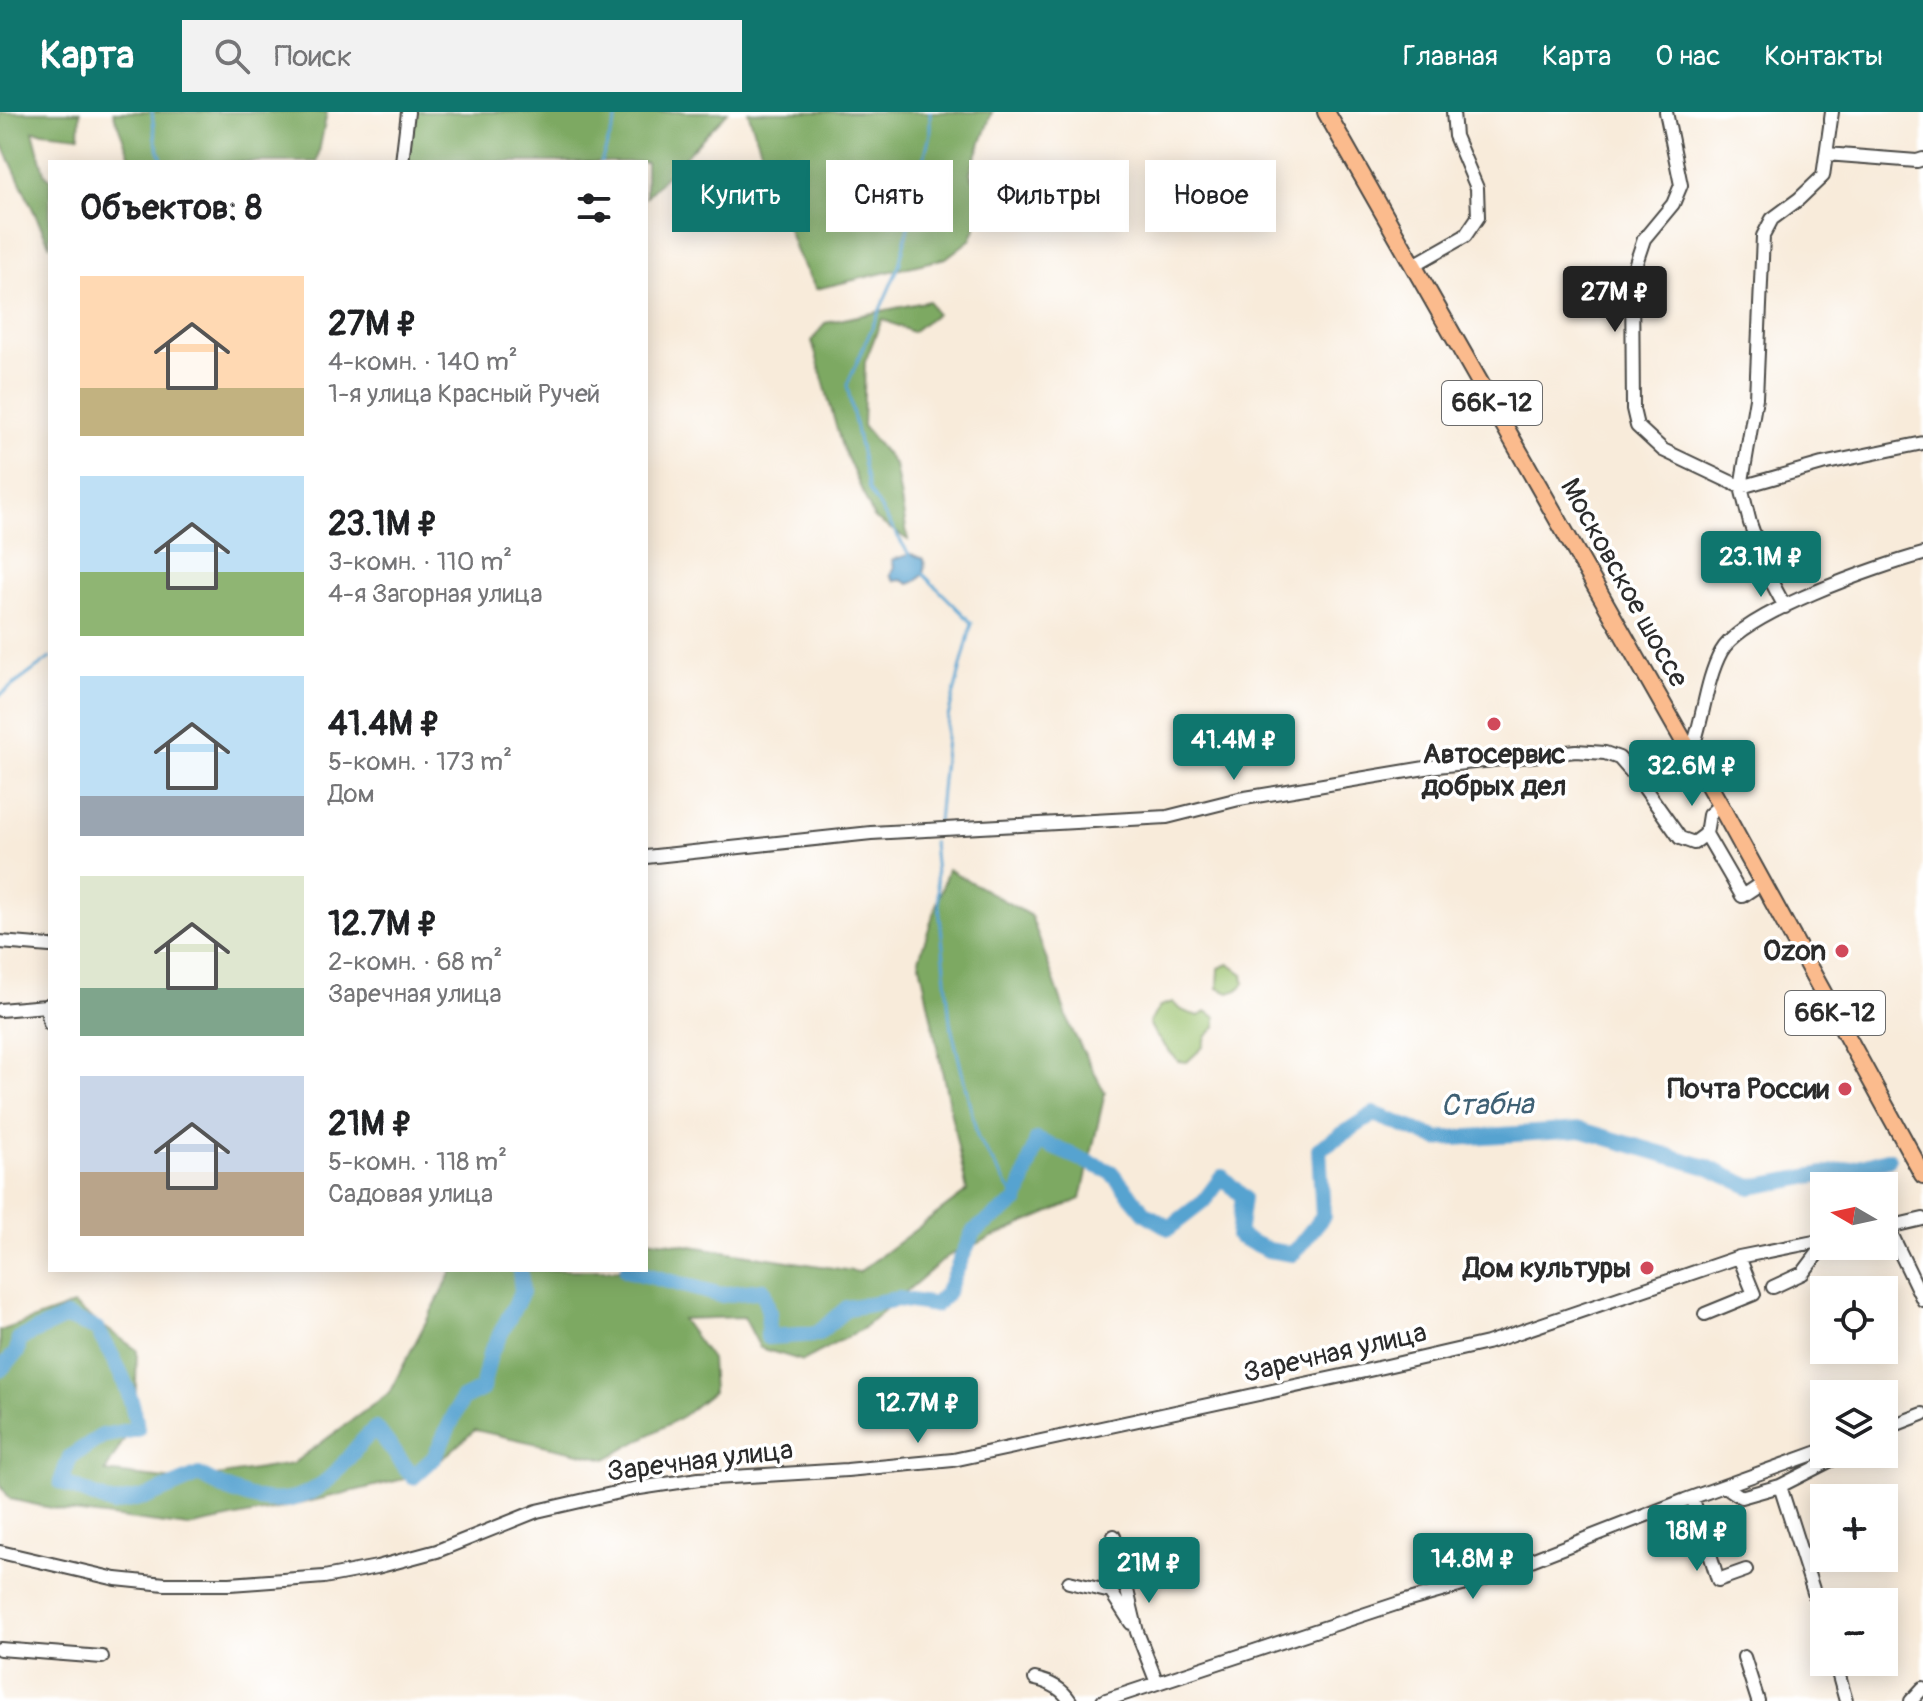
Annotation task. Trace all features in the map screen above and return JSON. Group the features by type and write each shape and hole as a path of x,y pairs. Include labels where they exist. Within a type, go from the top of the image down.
{"main road":[{"name":"Московское шоссе","path":"1326,112 1720,805 1923,1175"}],"street":[{"path":"402,160 408,112"},
{"path":"1414,265 1465,236 1478,217 1477,188 1455,136 1453,112"},
{"path":"1666,112 1681,185 1673,204 1644,239 1632,275 1633,409 1637,426 1663,450 1741,487 1822,464 1923,443"},
{"path":"1785,607 1770,579 1741,487 1756,398 1763,236 1772,219 1823,176 1832,112"},
{"path":"1826,154 1923,159"},
{"path":"1687,748 1695,740 1717,661 1733,636 1785,607 1859,573 1923,554"},
{"path":"648,857 871,833 1167,817 1239,799 1437,766 1576,751 1605,753 1619,758 1680,838 1694,843 1706,834"},
{"path":"1720,805 1709,815 1706,834 1742,896 1763,882"},
{"path":"0,942 48,946"},
{"path":"0,1010 48,1005"},
{"path":"1898,1224 1923,1219"},
{"name":"Заречная улица","path":"0,1552 116,1579 165,1584 254,1583 324,1577 437,1551 537,1511 633,1489 699,1479 953,1460 1365,1371 1487,1343 1739,1257 1810,1244"},
{"path":"1898,1251 1923,1300"},
{"path":"1705,1314 1754,1294 1739,1257"},
{"path":"1773,1287 1803,1273 1812,1260"},
{"path":"1898,1424 1923,1414"},
{"path":"1103,1701 1399,1603 1480,1580 1810,1455"},
{"path":"1725,1486 1741,1497 1780,1486 1815,1468"},
{"path":"1780,1486 1813,1588"},
{"path":"1693,1499 1718,1580 1746,1570"},
{"path":"1114,1536 1137,1632 1157,1683"},
{"path":"1069,1582 1111,1592 1137,1632"},
{"path":"0,1649 102,1657"},
{"path":"1744,1657 1758,1701"},
{"path":"1839,1676 1846,1701"},
{"path":"1035,1679 1046,1681 1065,1693 1070,1701"},
{"path":"1911,1701 1923,1688"}],"green space":[{"path":"0,112 80,112 79,136 33,131 44,173 48,177 48,242 0,139"},
{"path":"113,112 327,112 317,160 131,160"},
{"path":"413,112 728,112 682,160 672,160 672,170 648,195 648,160 407,160"},
{"path":"748,112 992,112 975,160 969,160 969,232 974,232 971,239 946,258 816,289 789,232 810,232 810,160 764,160"},
{"path":"929,301 936,314 912,332 882,319 865,362 863,426 895,465 908,540 874,518 841,444 812,341 825,323"},
{"path":"948,869 1031,916 1071,1028 1105,1093 1081,1199 948,1256 862,1329 803,1361 760,1348 744,1317 682,1319 711,1359 713,1392 683,1416 606,1459 475,1430 425,1474 188,1527 65,1511 10,1499 0,1484 0,1331 73,1305 137,1350 135,1421 105,1472 184,1481 292,1464 389,1393 452,1272 648,1272 648,1239 859,1272 967,1191 919,959"},
{"path":"1229,964 1243,974 1244,983 1238,990 1229,993 1218,988 1219,968"},
{"path":"1173,1002 1188,1013 1199,1016 1207,1012 1216,1017 1216,1027 1206,1037 1203,1047 1187,1062 1178,1061 1149,1023 1160,1006"}],"water":[{"path":"911,554 924,559 922,575 909,584 902,580 894,581 890,575 894,567 892,560"}],"waterway":[{"path":"152,112 155,139 162,160"},
{"path":"602,160 619,112"},
{"path":"910,556 869,490 847,385 899,266 930,134 930,112"},
{"path":"921,572 972,623 948,717 938,822"},
{"path":"0,695 48,659"},
{"path":"933,842 950,1022 978,1139 1017,1201"},
{"name":"Стабна","path":"635,1272 721,1295 763,1290 769,1313 768,1337 817,1334 847,1308 898,1299 935,1305 946,1294 973,1232 1017,1201 1037,1140 1111,1172 1145,1213 1169,1228 1204,1201 1222,1177 1243,1197 1238,1236 1268,1250 1293,1254 1323,1216 1319,1149 1374,1114 1438,1139 1581,1130 1707,1167 1751,1187 1888,1159"},
{"name":"Стабна","path":"0,1370 17,1352 19,1339 66,1317 97,1329 117,1365 137,1429 102,1436 70,1457 61,1482 113,1504 149,1496 199,1475 249,1497 266,1500 298,1497 330,1478 376,1428 413,1477 434,1458 462,1399 482,1389 490,1354 522,1292 520,1272"}],"place":[{"name":"Автосервис добрых дел","path":"1494,724"},
{"name":"Ozon","path":"1842,951"},
{"name":"Почта России","path":"1845,1089"},
{"name":"Дом культуры","path":"1647,1268"}]}
